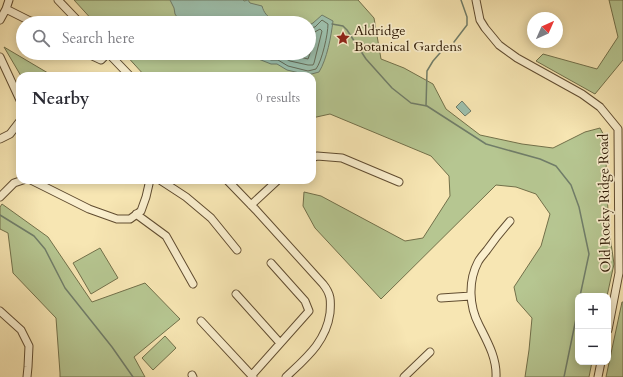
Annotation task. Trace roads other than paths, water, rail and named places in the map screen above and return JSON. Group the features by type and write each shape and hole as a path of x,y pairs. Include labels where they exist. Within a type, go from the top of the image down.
{"street":[{"path":"0,20 9,0"},
{"path":"58,0 73,16"},
{"name":"Old Rocky Ridge Road","path":"476,0 480,20 499,45 516,58 594,102 620,129 619,273 608,329"},
{"path":"6,9 20,16"},
{"path":"0,58 16,92"},
{"path":"115,60 126,72"},
{"path":"0,139 10,134 16,126"},
{"path":"316,156 342,158 399,182"},
{"path":"0,196 16,182"},
{"path":"39,184 89,210 117,219 130,219 141,211 149,184"},
{"path":"166,184 186,197 211,218 237,250"},
{"path":"231,184 330,293 331,306 327,327 320,341 312,352 286,377"},
{"path":"251,205 274,184"},
{"path":"136,214 166,236 193,284"},
{"path":"496,377 494,360 490,346 477,322 472,307 471,296 474,272 478,261 510,221"},
{"path":"201,321 252,376 309,311 305,301 270,263"},
{"path":"236,294 280,343"},
{"path":"441,298 471,296"},
{"path":"0,311 21,330 29,346 26,377"},
{"path":"404,377 430,352"},
{"path":"598,377 600,365"}],"water":[{"path":"170,0 248,0 250,3 262,6 268,16 176,16"},
{"path":"322,15 333,21 330,41 319,72 295,72 287,70 277,64 271,64 261,60 316,60 316,20"},
{"path":"462,101 471,111 465,116 456,107"}],"waterway":[{"path":"454,42 467,25 467,17 461,0"},
{"path":"332,24 343,26 366,59 392,88 411,103 427,106 486,144 540,159 556,166 571,185 579,207 589,254 581,293"},
{"path":"426,106 427,71 440,53"},
{"path":"0,215 34,236 45,249 65,288 112,347 133,377"},
{"path":"564,377 575,324"}],"place":[{"name":"Aldridge Botanical Gardens","path":"343,38"}]}
